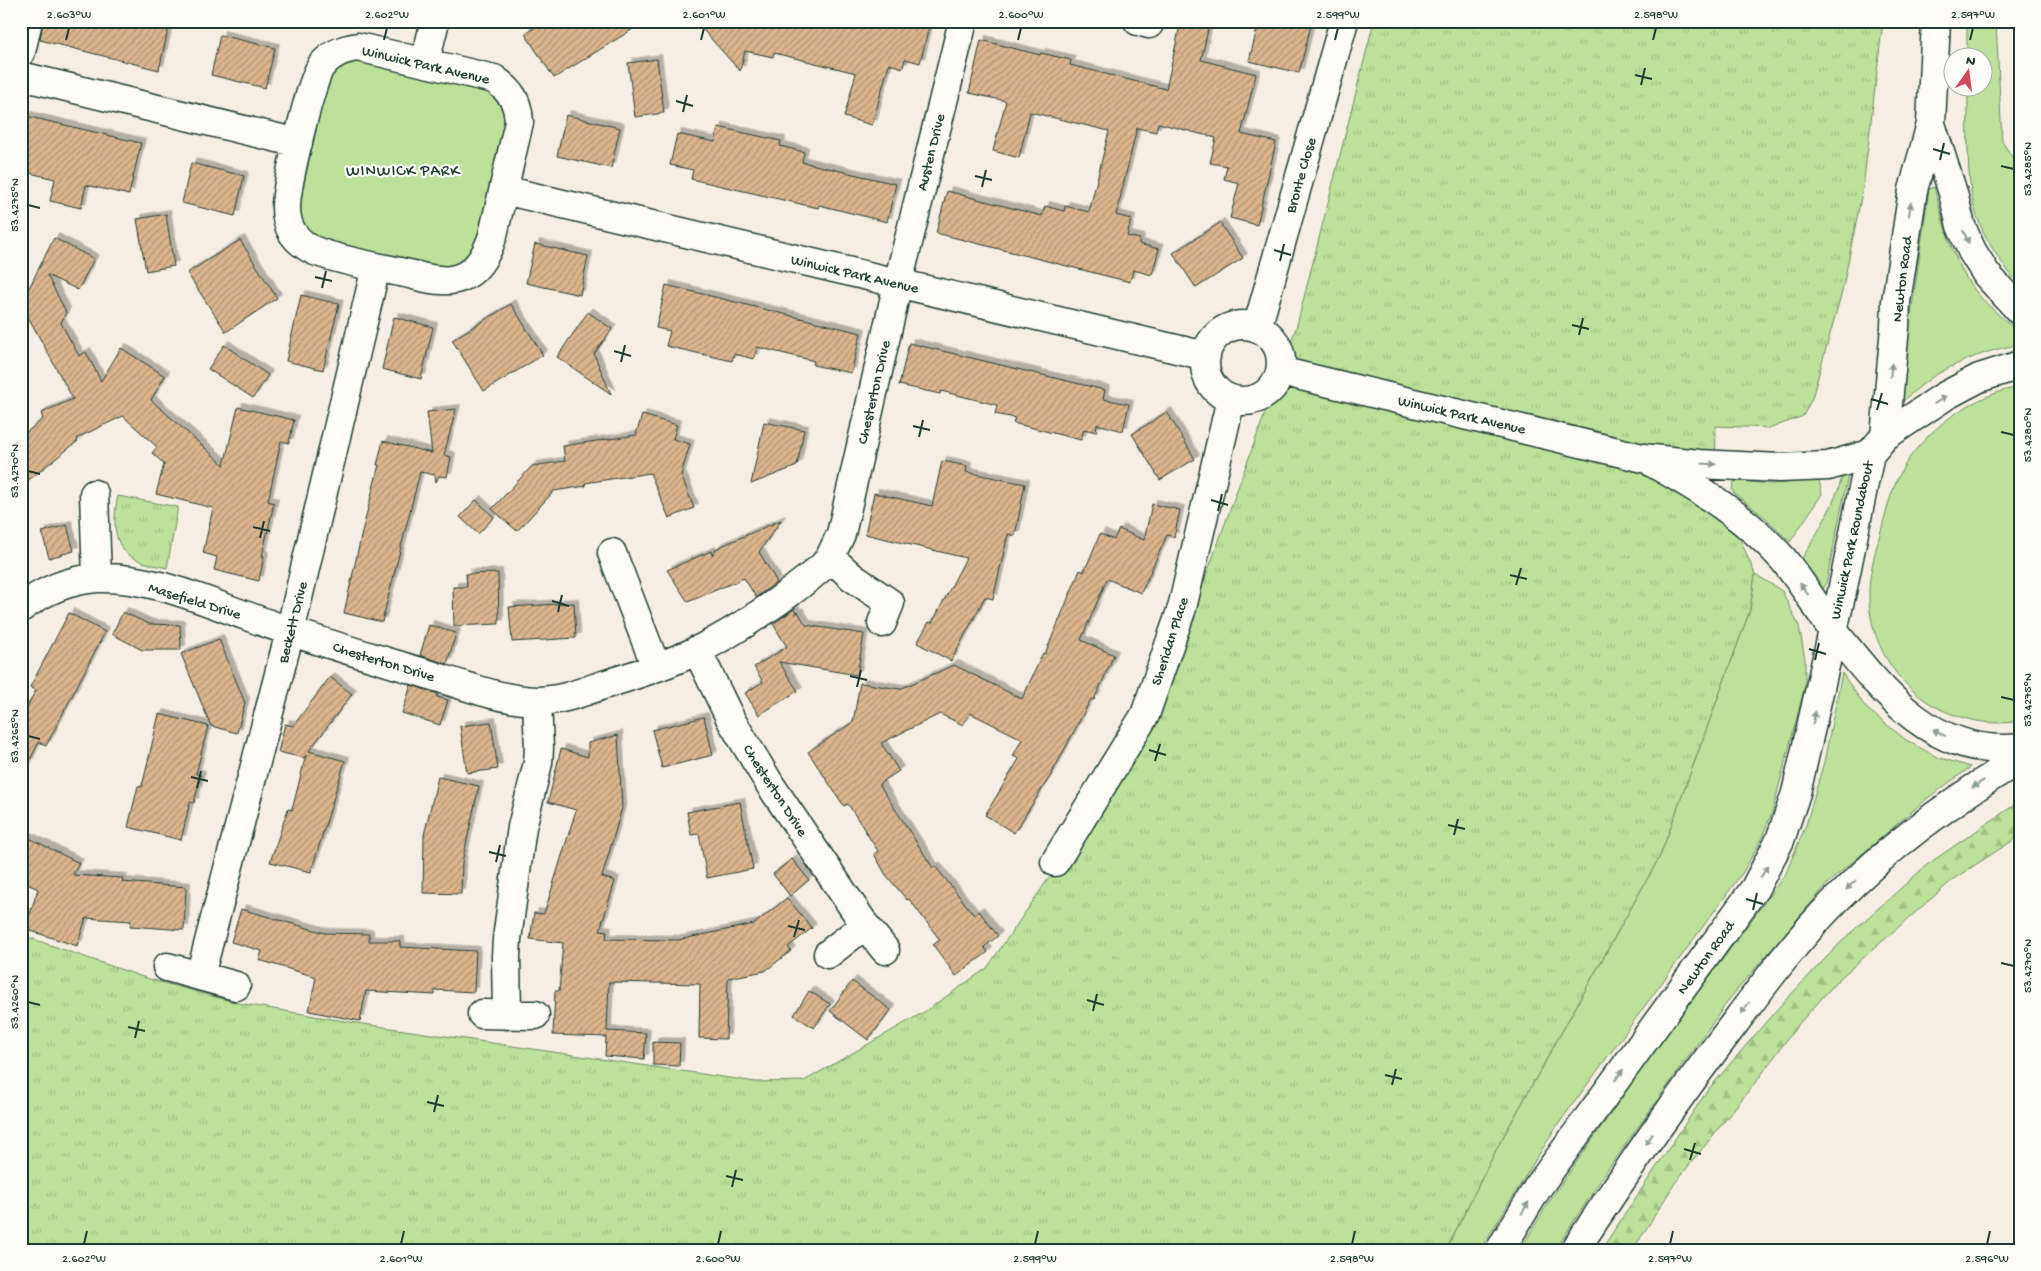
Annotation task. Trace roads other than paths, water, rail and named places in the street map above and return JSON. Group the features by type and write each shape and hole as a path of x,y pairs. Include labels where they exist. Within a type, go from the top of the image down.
{"street":[{"path":"21,52 28,21"},
{"path":"425,62 435,21"},
{"name":"Austen Drive","path":"898,283 963,21"},
{"name":"Bronte Close","path":"1257,328 1344,21"},
{"name":"Newton Road","path":"1877,445 1895,327 1896,302 1912,190 1931,124 1936,21"},
{"name":"Winwick Park Avenue","path":"358,47 494,79 507,88 514,97 518,111 519,122 489,248 480,263 469,273 456,279 440,280 376,266 314,251 302,243 293,233 287,220 286,206 298,142 315,78 321,65 344,49 358,47"},
{"path":"21,76 298,142"},
{"name":"Newton Road","path":"1931,124 1953,193 1961,226 1972,251 1987,275 2020,311"},
{"name":"Winwick Park Avenue","path":"504,190 1206,356"},
{"name":"Beckett Drive","path":"200,976 290,632 376,266"},
{"name":"Chesterton Drive","path":"290,632 490,693 537,701 569,696 656,667 698,650 752,618 815,573 830,557 841,534 845,519 898,283"},
{"path":"1247,325 1257,328 1274,341 1281,360 1280,371 1275,383 1267,392 1256,398 1244,401 1231,399 1221,394 1210,382 1205,367 1206,356 1216,336 1236,326 1247,325"},
{"path":"1877,445 1945,396 1993,373 2020,365"},
{"name":"Winwick Park Avenue","path":"1280,371 1644,458 1735,466 1788,468 1828,466 1877,445"},
{"name":"Sheridan Place","path":"1054,862 1145,716 1182,608 1231,399"},
{"name":"Winwick Park Roundabout","path":"1877,445 1832,628 1872,679 1900,707 1931,730 1957,741 1984,748 2003,750 2020,748"},
{"name":"Winwick Park Avenue","path":"1644,458 1696,487 1757,532 1783,560 1832,628"},
{"path":"93,491 97,578"},
{"path":"610,550 656,667"},
{"path":"830,557 852,576 892,605"},
{"name":"Masefield Drive","path":"21,608 52,589 74,581 97,578 122,580 180,593 290,632"},
{"name":"Newton Road","path":"1500,1250 1538,1187 1755,888 1768,865 1780,840 1796,793 1818,700 1832,628"},
{"name":"Chesterton Drive","path":"698,650 731,720 771,786 865,925 885,950"},
{"path":"535,1015 494,1014 506,956 522,827 536,770 539,748 537,701"},
{"path":"1575,1250 1622,1178 1702,1066 1802,936 1878,861 1916,830 1978,784 2020,759"},
{"path":"828,954 865,925"},
{"path":"167,967 236,986"}],"district":[{"name":"WINWICK PARK","path":"403,169"}]}
